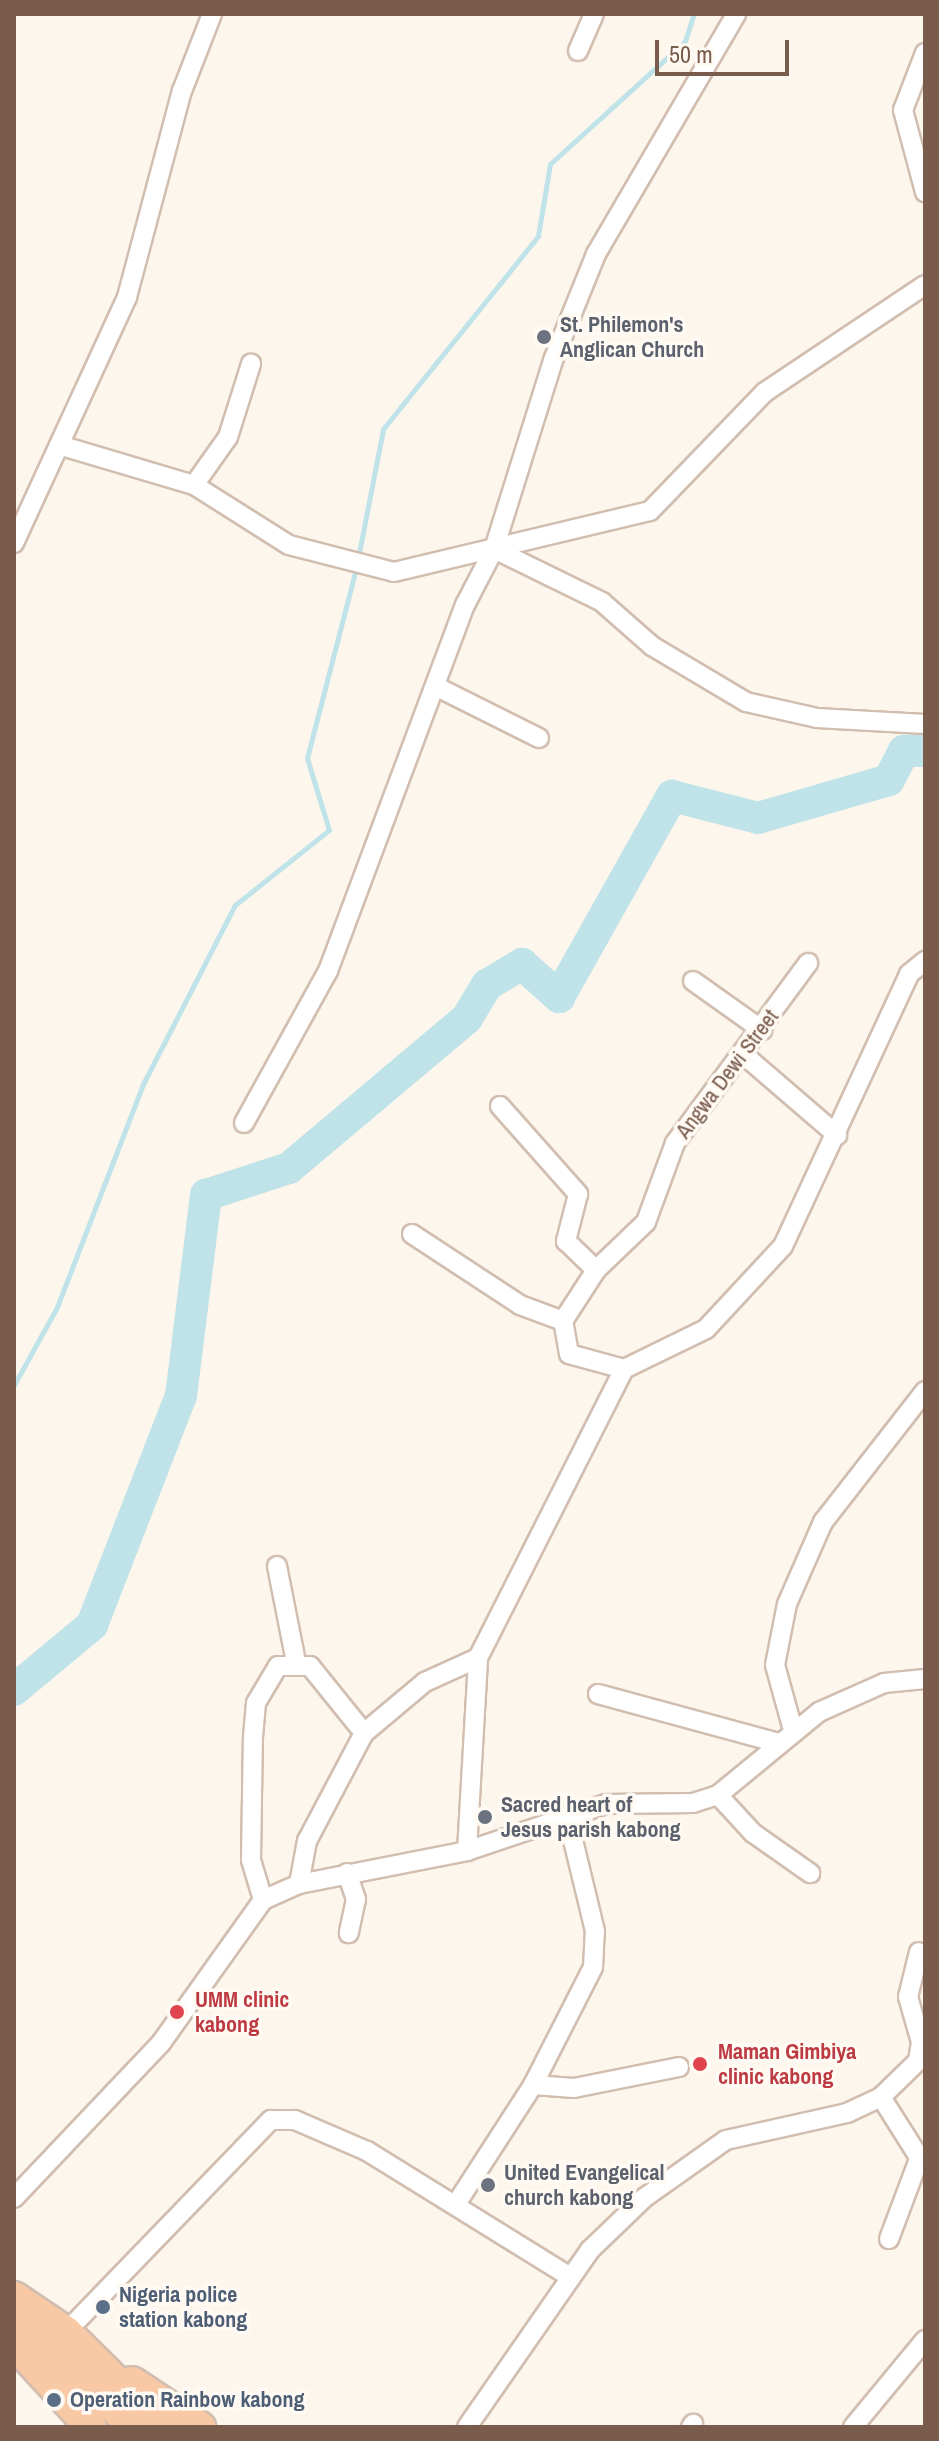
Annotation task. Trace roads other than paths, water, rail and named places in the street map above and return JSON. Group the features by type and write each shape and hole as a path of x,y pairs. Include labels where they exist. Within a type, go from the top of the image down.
{"highway":[{"path":"14,2297 66,2332 111,2373 162,2427"},
{"path":"14,2328 80,2375 134,2427"},
{"path":"14,2346 91,2427"},
{"path":"111,2373 155,2391 200,2427"}],"street":[{"path":"14,543 127,297 182,91 212,14"},
{"path":"578,51 594,14"},
{"path":"244,1123 328,971 437,687 494,549 554,358 596,254 736,14"},
{"path":"925,53 903,110 925,192"},
{"path":"59,445 194,485 289,545 372,571 494,549 650,511 765,392 925,285"},
{"path":"194,485 228,437 251,364"},
{"path":"494,549 602,602 652,646 746,702 817,718 925,724"},
{"path":"437,687 539,738"},
{"path":"467,1851 478,1658 624,1369 706,1329 748,1288 807,1205 909,974 925,961"},
{"name":"Angwa Dewi Street","path":"563,1321 596,1270 646,1222 675,1143 744,1055 808,963"},
{"path":"693,981 762,1030"},
{"path":"744,1055 837,1135"},
{"path":"500,1106 578,1194 566,1241 596,1270"},
{"path":"412,1234 510,1299 563,1321 565,1349 624,1369"},
{"path":"793,1730 775,1665 787,1604 848,1483 925,1391"},
{"path":"277,1566 296,1662"},
{"path":"299,1884 307,1841 364,1733 425,1682 478,1658"},
{"path":"263,1900 249,1831 256,1703 278,1666 296,1662 330,1682 364,1733"},
{"path":"14,2198 161,2043 263,1900 299,1884 467,1851 606,1804 693,1803 718,1795 793,1730 884,1683 925,1679"},
{"path":"598,1694 778,1743"},
{"path":"718,1795 753,1833 810,1873"},
{"path":"458,2201 533,2085 593,1967 595,1931 567,1815"},
{"path":"347,1873 356,1899 349,1933"},
{"path":"467,2427 570,2277 610,2227 726,2140 847,2113 881,2097 918,2061 921,2042 908,1997 919,1952"},
{"path":"533,2085 574,2088 679,2067"},
{"path":"881,2097 922,2162 889,2239"},
{"path":"66,2332 271,2120 295,2120 458,2201 570,2277"},
{"path":"853,2427 925,2340"}],"waterway":[{"path":"358,558 383,429 538,236 550,164 685,41 694,14"},
{"path":"14,1385 57,1307 143,1084 235,905 329,830 307,758 356,568"},
{"path":"14,1690 92,1625 181,1396 206,1195 289,1168 467,1018 487,985 522,964 559,997 672,796 758,818 889,780 904,751 925,751"}],"place":[{"name":"St. Philemon's Anglican Church","path":"544,337"},
{"name":"Sacred heart of Jesus parish kabong","path":"485,1817"},
{"name":"UMM clinic kabong","path":"177,2012"},
{"name":"Maman Gimbiya clinic kabong","path":"700,2064"},
{"name":"United Evangelical church kabong","path":"488,2185"},
{"name":"Nigeria police station kabong","path":"103,2307"},
{"name":"Operation Rainbow kabong","path":"54,2400"}]}
